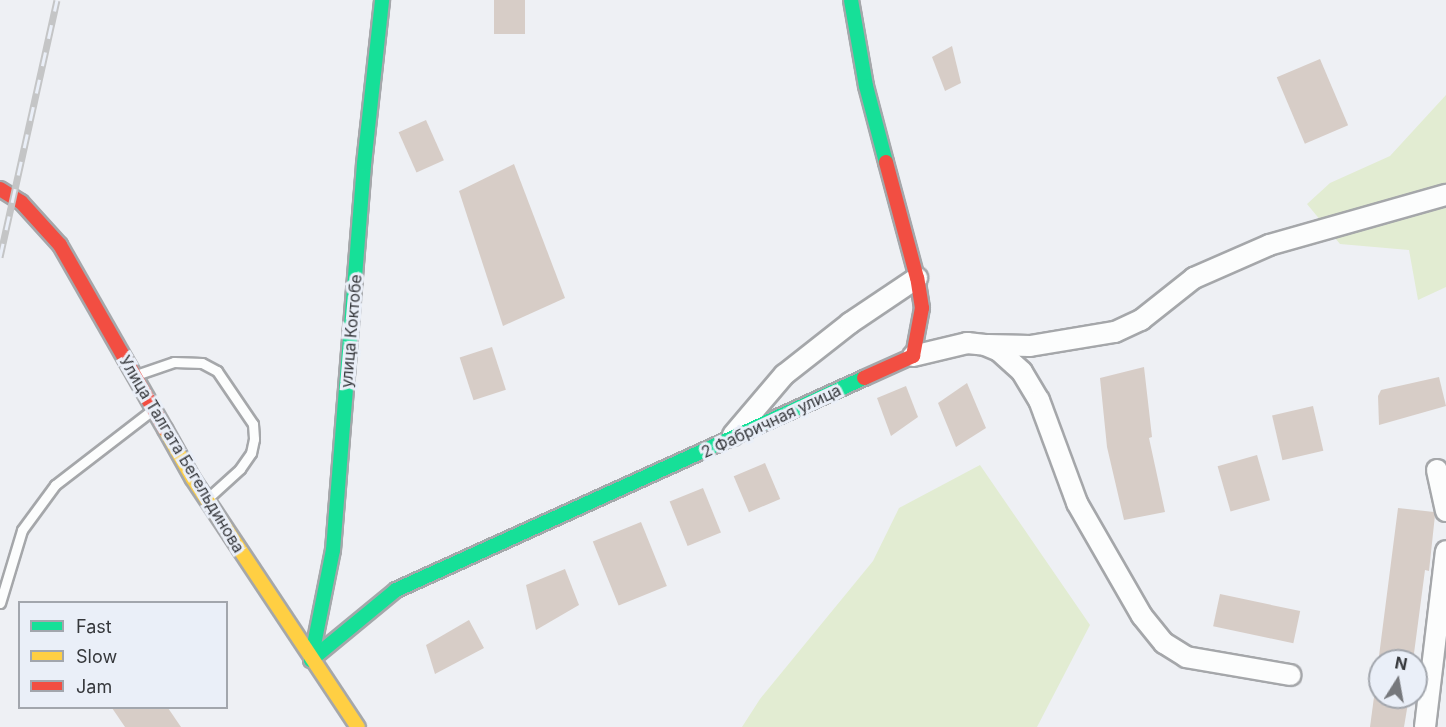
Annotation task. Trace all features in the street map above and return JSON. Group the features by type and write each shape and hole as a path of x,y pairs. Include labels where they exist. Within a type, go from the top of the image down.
{"street":[{"name":"улица Коктобе","path":"311,660 333,550 364,164 382,0"},
{"path":"851,0 866,86 917,278 922,309 913,356 967,343 1030,346 1115,332 1141,320 1194,278 1269,245 1446,195"},
{"name":"Улица Талгата Бегельдинова","path":"0,189 21,202 60,245 206,500 358,727"},
{"path":"729,440 784,375 850,323 917,278"},
{"path":"985,345 999,351 1022,372 1034,391 1077,503 1142,616 1164,643 1186,657 1290,675"},
{"name":"2 Фабричная улица","path":"311,660 396,590 913,356"},
{"path":"1437,470 1446,511"},
{"path":"1425,727 1446,550"}],"lane":[{"path":"134,376 174,362 202,363 217,371 253,424 254,439 250,453 240,469 206,500"},
{"path":"0,603 22,530 55,485 153,410"}],"green space":[{"path":"1446,95 1446,287 1418,300 1409,250 1340,244 1307,204 1330,183 1390,156"},
{"path":"980,465 1090,625 1037,727 742,727 760,699 873,561 899,508"}],"building":[{"path":"494,0 525,0 525,34 494,34"},
{"path":"952,46 961,83 945,91 932,57"},
{"path":"1320,59 1348,125 1305,144 1277,77"},
{"path":"426,120 444,160 416,172 399,132"},
{"path":"514,164 565,298 503,326 459,191"},
{"path":"492,347 506,390 474,400 460,358"},
{"path":"1144,367 1152,437 1149,438 1165,512 1124,520 1107,447 1100,378"},
{"path":"1439,377 1446,406 1379,425 1378,396 1381,390"},
{"path":"967,383 986,428 956,447 938,403"},
{"path":"906,386 918,417 891,436 877,398"},
{"path":"1313,406 1323,451 1282,460 1272,415"},
{"path":"1257,455 1270,500 1231,511 1218,466"},
{"path":"765,463 780,499 749,512 734,476"},
{"path":"703,488 721,533 688,546 670,501"},
{"path":"1398,508 1434,512 1429,571 1425,570 1415,649 1380,649"},
{"path":"641,522 667,586 619,605 593,541"},
{"path":"565,569 579,605 536,630 526,585"},
{"path":"1220,594 1300,611 1293,643 1213,626"},
{"path":"469,620 484,648 435,674 426,645"},
{"path":"113,709 169,709 181,727 125,727"},
{"path":"1372,709 1407,709 1404,727 1370,727"}],"railway":[{"path":"0,257 57,0"}],"traffic: fast":[{"path":"311,660 333,550 364,164 382,0"},
{"path":"851,0 866,86 886,162"},
{"path":"311,660 396,590 864,378"}],"traffic: slow":[{"path":"165,429 193,479 358,727"}],"traffic: jam":[{"path":"864,378 913,356 922,308 917,278 886,162"},
{"path":"0,189 21,202 60,245 165,429"}]}
